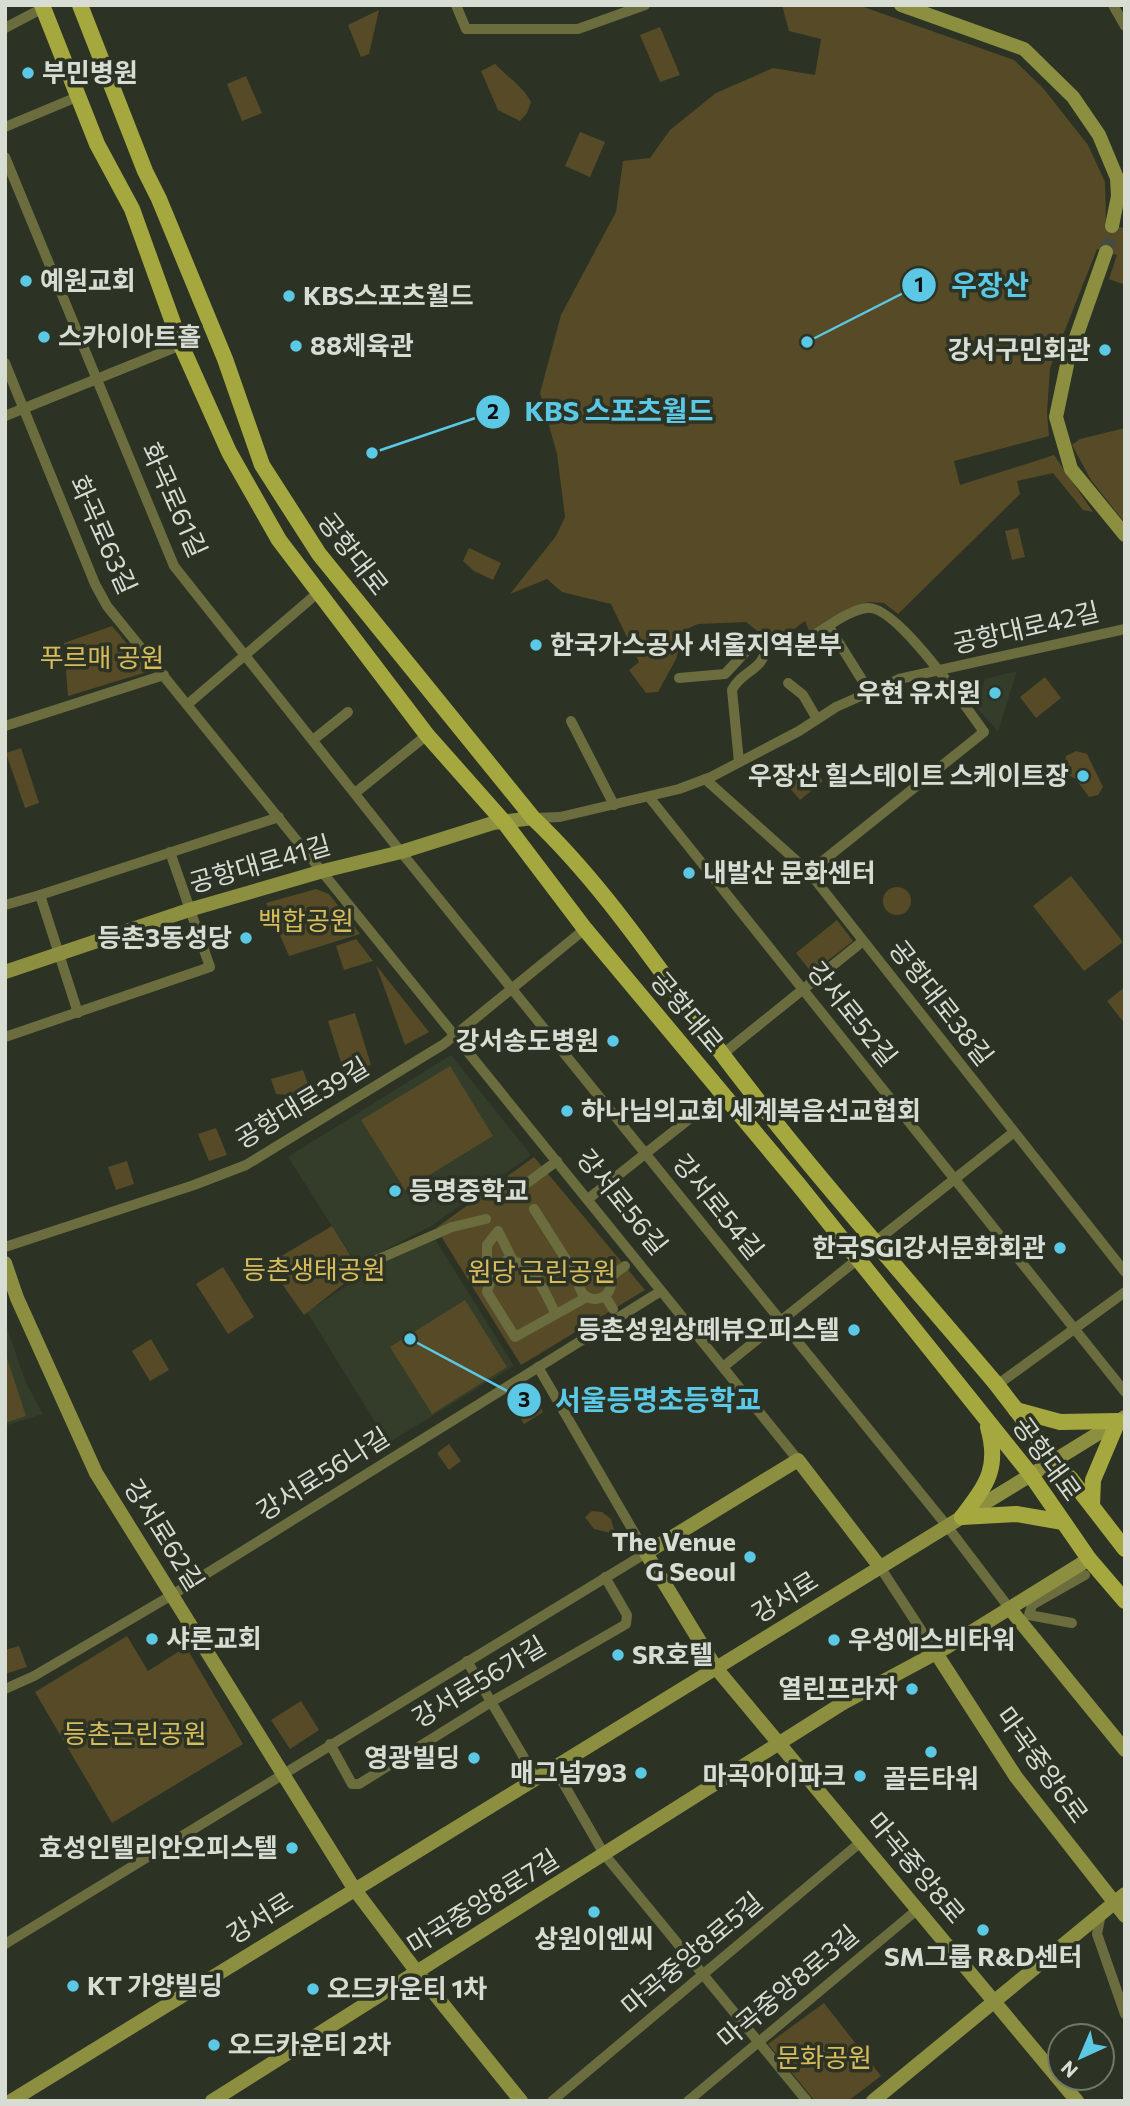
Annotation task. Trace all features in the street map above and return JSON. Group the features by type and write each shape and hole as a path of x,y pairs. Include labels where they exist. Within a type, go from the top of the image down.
{"main road":[{"name":"공항대로","path":"80,5 145,171 162,205 225,359 262,465 319,554 533,818 554,838 662,970 723,1053 875,1242 997,1385 1037,1437 1051,1463 1070,1478 1123,1544"},
{"name":"공항대로","path":"41,6 77,97 132,209 181,345 253,498 279,540 427,735 504,822 585,929 859,1259 1031,1475 1063,1522 1087,1567 1125,1601"},
{"path":"1016,1410 1060,1422 1095,1424 1121,1419"},
{"path":"962,1517 987,1484 992,1468 993,1444 985,1417"},
{"path":"1092,1505 1093,1480 1121,1419"},
{"path":"962,1517 1016,1514 1063,1522"}],"street":[{"path":"456,5 466,29 578,29 645,5"},
{"path":"901,5 1024,49 1073,97 1099,135 1117,178 1118,196 1112,226"},
{"path":"1113,5 1125,26"},
{"name":"공항대로","path":"5,28 41,6"},
{"path":"5,127 77,97"},
{"name":"화곡로61길","path":"5,157 174,566 401,852"},
{"path":"1106,252 1068,360 1056,417 1071,468 1125,535"},
{"path":"5,416 181,345"},
{"name":"화곡로63길","path":"5,363 95,584 107,606 323,871"},
{"name":"공항대로","path":"188,704 320,591"},
{"name":"공항대로42길","path":"808,638 864,608 877,608 892,618 938,671 984,732 809,872"},
{"path":"829,627 869,691"},
{"name":"공항대로42길","path":"533,818 560,817 614,805 705,779 869,691 899,679 1125,629"},
{"path":"679,678 724,674 750,648 761,643 766,646 765,657 757,667 736,682 732,690 739,762"},
{"path":"5,726 164,675"},
{"path":"788,683 803,695 817,719"},
{"path":"313,740 348,712"},
{"path":"571,721 614,805"},
{"path":"355,793 427,735"},
{"name":"공항대로38길","path":"705,779 809,872 1125,1272"},
{"name":"강서로52길","path":"649,797 1125,1392"},
{"path":"5,905 279,817"},
{"name":"공항대로41길","path":"5,972 192,909 504,822 533,818"},
{"path":"5,1037 210,967 170,852"},
{"name":"강서로54길","path":"401,852 947,1526"},
{"name":"강서로56길","path":"323,871 798,1460 880,1567"},
{"path":"40,895 61,952 78,1013"},
{"name":"공항대로39길","path":"5,1247 246,1165 455,1035 585,929"},
{"name":"공항대로","path":"723,1053 863,941"},
{"name":"공항대로","path":"588,1199 722,1093"},
{"path":"875,1242 1014,1132"},
{"path":"523,1186 557,1161"},
{"path":"534,1209 587,1297 596,1299 604,1296 611,1288 610,1277 604,1269 594,1267 584,1271 579,1280"},
{"path":"358,1268 452,1227 486,1219"},
{"path":"493,1272 487,1259 487,1245 498,1231 513,1261"},
{"path":"723,1367 859,1259"},
{"path":"556,1314 529,1268 507,1261 493,1272 487,1292 515,1337 587,1297"},
{"name":"강서로62길","path":"5,1263 17,1298 96,1473 355,1890 416,1972 521,2101"},
{"path":"610,1277 625,1266"},
{"name":"강서로56나길","path":"5,1689 34,1676 172,1595 661,1291"},
{"path":"997,1385 1073,1327 1125,1292"},
{"path":"604,1296 613,1309"},
{"path":"538,1367 716,1668"},
{"name":"강서로","path":"11,2101 1121,1419"},
{"name":"강서로56가길","path":"5,1944 798,1460"},
{"path":"947,1526 1010,1609 1125,1750"},
{"path":"880,1567 936,1653"},
{"path":"780,1744 843,1703 1087,1567"},
{"path":"1072,1623 1029,1615 1032,1605 1087,1567"},
{"name":"강서로56가길","path":"330,1744 355,1786 491,1702 626,1624 627,1615 605,1577"},
{"name":"마곡중앙6로","path":"936,1653 1016,1777 1119,1898 1125,1916"},
{"path":"467,1661 536,1778"},
{"name":"마곡중앙8로","path":"716,1668 1077,2101"},
{"name":"마곡중앙8로7길","path":"212,2101 780,1744"},
{"path":"554,1768 604,1854 807,2101"},
{"name":"마곡중앙8로5길","path":"552,2101 862,1841"},
{"path":"873,2101 1119,1898"},
{"name":"마곡중앙8로3길","path":"688,2101 918,1909"},
{"path":"1101,1912 1097,1934 1125,2014"}],"shaded area":[{"name":"우현 유치원","path":"1017,671 998,731 976,707 985,679"},
{"name":"등명중학교","path":"451,1055 531,1155 433,1225 357,1265 288,1157"},
{"path":"430,1231 514,1366 388,1443 307,1312"},
{"path":"5,1322 26,1383 43,1414 5,1426"}],"green space":[{"path":"782,5 858,5 1014,60 1043,88 1088,145 1105,182 1106,224 1123,228 1125,219 1125,285 1109,279 1117,255 1097,249 1050,368 1047,413 1049,436 954,461 960,485 1054,455 1093,512 1083,510 1053,473 1017,481 1020,494 898,614 884,603 868,602 810,633 805,621 774,644 746,622 698,624 685,630 676,659 658,692 646,693 629,670 639,662 611,604 562,592 547,579 510,594 556,536 565,517 557,454 540,393 561,315 616,212 623,161 650,158 670,130 716,93 773,68 815,75 821,39 789,31"},
{"path":"379,10 369,54 361,57 348,25"},
{"path":"660,27 680,75 660,82 640,35"},
{"path":"495,64 519,86 531,102 520,121 498,110 481,71"},
{"path":"246,76 262,113 242,121 227,84"},
{"path":"580,132 605,142 590,177 565,166"},
{"path":"1125,428 1125,523 1091,480 1072,445 1080,439"},
{"path":"1018,528 1025,557 1012,560 1005,531"},
{"path":"469,548 501,563 493,580 474,571 463,561"},
{"name":"푸르매 공원","path":"112,626 150,671 68,696 64,643"},
{"path":"1045,677 1061,698 1036,718 1020,697"},
{"path":"21,748 39,803 25,808 6,753"},
{"name":"우장산 힐스테이트 스케이트장","path":"1076,751 1087,754 1103,787 1098,795 1089,797 1076,779 1064,773 1066,756"},
{"path":"805,760 823,781 800,800 782,779"},
{"path":"1071,876 1123,942 1084,971 1033,906"},
{"path":"897,887 907,891 911,901 907,911 897,915 887,911 883,901 887,891"},
{"name":"백합공원","path":"316,889 329,894 360,934 289,956 266,903"},
{"path":"837,920 853,941 812,973 796,953"},
{"path":"356,939 373,961 344,970 336,946"},
{"path":"376,965 429,1032 405,1045"},
{"path":"1125,987 1125,1024 1107,1001"},
{"path":"355,1013 371,1065 344,1072 328,1021"},
{"path":"450,1066 493,1136 405,1190 361,1120"},
{"path":"303,1070 310,1090 305,1091 302,1102 293,1107 287,1095 276,1094 271,1079"},
{"path":"216,1128 227,1155 209,1161 198,1134"},
{"name":"원당 근린공원","path":"534,1157 645,1290 521,1365 436,1228"},
{"path":"127,1161 134,1184 116,1190 108,1167"},
{"name":"등촌생태공원","path":"332,1226 360,1271 304,1315 268,1264"},
{"path":"223,1267 254,1317 228,1334 196,1284"},
{"path":"465,1300 507,1367 432,1414 390,1347"},
{"path":"151,1339 169,1370 150,1381 132,1351"},
{"path":"5,1352 26,1416 5,1423"},
{"path":"532,1394 543,1412 524,1424 513,1406"},
{"path":"449,1444 461,1461 449,1470 437,1453"},
{"path":"592,1511 602,1512 611,1519 615,1534 594,1529 585,1517"},
{"name":"등촌근린공원","path":"127,1636 148,1671 186,1647 243,1744 112,1823 35,1692"},
{"path":"19,1646 27,1667 5,1674 5,1650"},
{"path":"301,1701 319,1730 290,1749 271,1720"},
{"name":"문화공원","path":"824,2003 881,2076 848,2101 815,2101 768,2044"}],"tunnel":[{"path":"1106,252 1112,226"}],"place":[{"name":"부민병원","path":"28,73"},
{"name":"예원교회","path":"26,281"},
{"name":"KBS스포츠월드","path":"289,296"},
{"name":"스카이아트홀","path":"44,337"},
{"name":"우장산","path":"807,342"},
{"name":"88체육관","path":"296,346"},
{"name":"강서구민회관","path":"1105,350"},
{"name":"KBS 스포츠월드","path":"372,453"},
{"name":"한국가스공사 서울지역본부","path":"536,645"},
{"name":"우현 유치원","path":"995,693"},
{"name":"우장산 힐스테이트 스케이트장","path":"1083,776"},
{"name":"내발산 문화센터","path":"689,873"},
{"name":"등촌3동성당","path":"246,938"},
{"name":"강서송도병원","path":"613,1041"},
{"name":"하나님의교회 세계복음선교협회","path":"567,1111"},
{"name":"등명중학교","path":"395,1191"},
{"name":"한국SGI강서문화회관","path":"1060,1248"},
{"name":"등촌성원상떼뷰오피스텔","path":"854,1330"},
{"name":"서울등명초등학교","path":"410,1339"},
{"name":"The Venue G Seoul","path":"750,1557"},
{"name":"샤론교회","path":"152,1639"},
{"name":"우성에스비타워","path":"834,1640"},
{"name":"SR호텔","path":"618,1655"},
{"name":"열린프라자","path":"912,1689"},
{"name":"골든타워","path":"931,1752"},
{"name":"영광빌딩","path":"474,1758"},
{"name":"매그넘793","path":"641,1773"},
{"name":"마곡아이파크","path":"860,1776"},
{"name":"효성인텔리안오피스텔","path":"292,1848"},
{"name":"상원이엔씨","path":"594,1912"},
{"name":"SM그룹 R&D센터","path":"983,1930"},
{"name":"KT 가양빌딩","path":"73,1986"},
{"name":"오드카운티 1차","path":"313,1989"},
{"name":"오드카운티 2차","path":"214,2045"}]}
